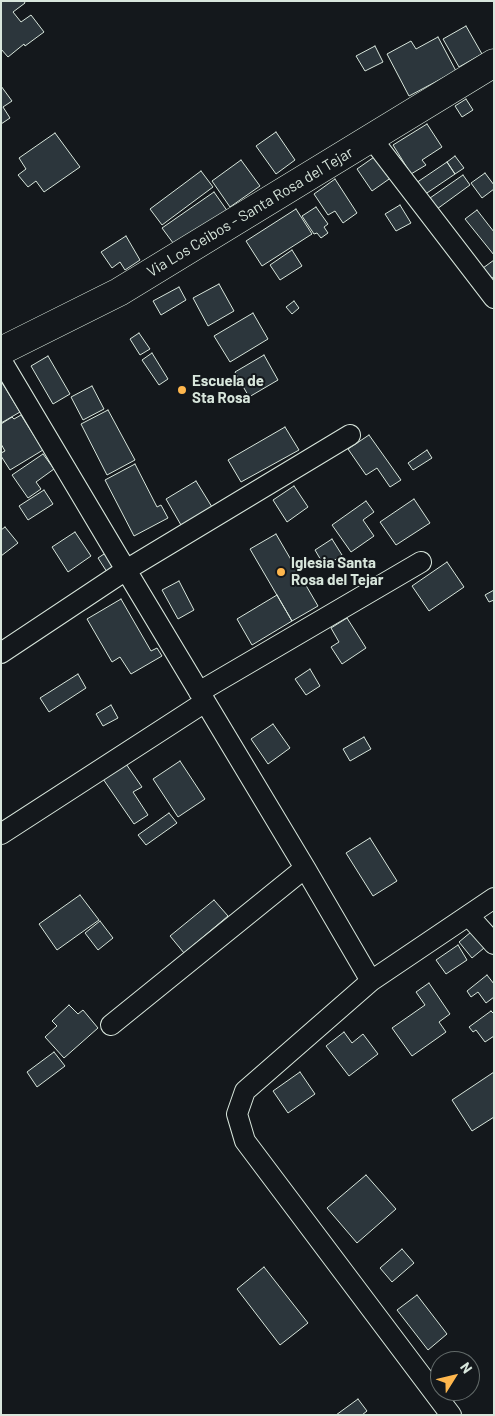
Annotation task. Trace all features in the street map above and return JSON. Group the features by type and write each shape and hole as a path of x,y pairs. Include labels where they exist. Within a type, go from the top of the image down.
{"main road":[{"name":"Via Los Ceibos - Santa Rosa del Tejar","path":"1,351 119,292 494,63"}],"street":[{"path":"372,138 494,298"},
{"path":"1,360 371,981"},
{"path":"1,653 126,570 350,435"},
{"path":"1,834 202,697 421,562"},
{"path":"111,1025 305,868"},
{"path":"451,1415 245,1141 237,1114 245,1091 371,981 494,898"},
{"path":"469,916 494,944"}],"building":[{"path":"1,1 24,1 25,3 13,12 21,22 31,15 44,32 25,46 24,44 8,57 1,49"},
{"path":"466,26 482,54 459,67 443,39"},
{"path":"438,37 456,71 409,96 387,54 411,41 416,49"},
{"path":"375,46 383,62 365,71 356,56"},
{"path":"1,86 12,101 3,107 10,118 1,124"},
{"path":"466,99 473,110 462,117 455,106"},
{"path":"427,124 442,147 422,160 426,165 411,174 393,145"},
{"path":"276,132 295,160 276,174 256,146"},
{"path":"55,133 80,167 44,192 36,181 28,187 18,175 26,169 19,158"},
{"path":"377,155 392,177 372,191 357,169"},
{"path":"455,156 464,168 455,174 447,162"},
{"path":"241,160 260,186 230,207 212,181"},
{"path":"447,162 455,174 424,195 416,183"},
{"path":"201,171 213,187 162,225 150,209"},
{"path":"485,173 494,185 494,189 482,198 471,183"},
{"path":"463,175 470,185 437,209 430,198"},
{"path":"335,179 357,213 343,223 335,211 328,215 314,194"},
{"path":"214,192 228,212 176,247 162,228"},
{"path":"400,205 411,223 396,231 385,214"},
{"path":"316,207 328,224 324,227 328,233 321,238 317,233 314,234 302,216"},
{"path":"296,209 312,234 262,266 246,241"},
{"path":"477,210 494,232 494,255 465,219"},
{"path":"126,236 140,260 125,270 120,262 112,268 101,252"},
{"path":"292,250 302,266 280,280 270,265"},
{"path":"494,260 494,277 492,278 483,268"},
{"path":"219,284 234,311 208,326 193,298"},
{"path":"179,287 186,300 161,315 153,301"},
{"path":"294,301 299,308 292,314 286,307"},
{"path":"253,313 268,339 230,362 214,336"},
{"path":"139,333 150,349 140,355 130,339"},
{"path":"152,353 168,379 159,385 142,360"},
{"path":"264,355 278,380 249,397 235,372"},
{"path":"48,356 70,394 53,404 31,366"},
{"path":"1,381 20,412 1,423"},
{"path":"92,386 104,409 83,420 71,397"},
{"path":"108,410 135,460 107,475 81,424"},
{"path":"21,415 43,450 10,470 1,456 1,453 5,451 1,444 1,424 12,417 14,419"},
{"path":"285,427 299,450 241,482 228,460"},
{"path":"369,435 401,480 390,487 377,468 366,475 348,449"},
{"path":"427,450 432,458 413,470 408,463"},
{"path":"43,454 54,469 36,482 41,489 28,498 12,475"},
{"path":"135,464 157,507 161,505 168,518 134,536 105,480"},
{"path":"196,481 212,507 181,525 166,499"},
{"path":"294,486 308,507 287,522 273,500"},
{"path":"44,490 53,504 28,520 19,506"},
{"path":"414,499 430,523 396,545 380,522"},
{"path":"366,501 374,512 363,520 374,536 351,552 332,525"},
{"path":"5,527 18,543 1,556 1,530"},
{"path":"75,532 91,556 68,572 52,547"},
{"name":"Iglesia Santa Rosa del Tejar","path":"276,534 318,606 292,621 250,549"},
{"path":"332,539 342,555 325,567 315,550"},
{"path":"107,552 121,573 107,572 98,558"},
{"path":"447,562 464,587 429,611 412,586"},
{"path":"179,581 194,610 178,619 162,590"},
{"path":"494,590 494,600 489,602 485,595"},
{"path":"277,595 292,621 252,645 237,619"},
{"path":"121,599 151,651 157,648 162,656 131,674 120,657 112,662 87,619"},
{"path":"347,618 366,648 342,664 331,647 339,642 331,628"},
{"path":"310,669 320,686 306,695 295,679"},
{"path":"78,674 86,688 49,712 40,698"},
{"path":"111,705 118,718 103,726 96,714"},
{"path":"273,724 290,748 268,764 251,739"},
{"path":"364,737 371,749 350,761 343,749"},
{"path":"124,761 142,787 133,792 148,815 134,824 101,776"},
{"path":"180,761 205,799 178,817 153,779"},
{"path":"169,813 177,823 146,845 138,835"},
{"path":"370,838 397,881 373,896 346,853"},
{"path":"80,895 99,920 57,950 39,924"},
{"path":"214,900 228,916 184,953 170,936"},
{"path":"100,921 113,938 98,950 85,933"},
{"path":"471,932 484,948 472,958 459,942"},
{"path":"458,945 467,960 446,974 436,960"},
{"path":"487,975 494,984 494,997 486,1003 478,992 471,997 467,991"},
{"path":"429,983 450,1014 439,1022 446,1032 412,1056 392,1028 425,1005 416,992"},
{"path":"69,1005 78,1014 83,1010 98,1028 64,1058 45,1037 57,1026 52,1021"},
{"path":"491,1011 494,1014 494,1036 485,1042 476,1030 473,1032 469,1027"},
{"path":"344,1032 352,1043 363,1034 378,1054 349,1076 326,1046"},
{"path":"54,1052 65,1066 37,1087 27,1072"},
{"path":"300,1072 315,1094 288,1113 273,1091"},
{"path":"494,1072 494,1117 472,1131 452,1100"},
{"path":"366,1175 396,1209 357,1243 327,1208"},
{"path":"402,1249 414,1263 392,1282 380,1268"},
{"path":"264,1267 308,1323 280,1345 237,1289"},
{"path":"417,1295 447,1334 428,1350 397,1310"},
{"path":"358,1399 367,1411 362,1415 336,1415"}],"place":[{"name":"Escuela de Sta Rosa","path":"182,390"},
{"name":"Iglesia Santa Rosa del Tejar","path":"281,572"}]}
